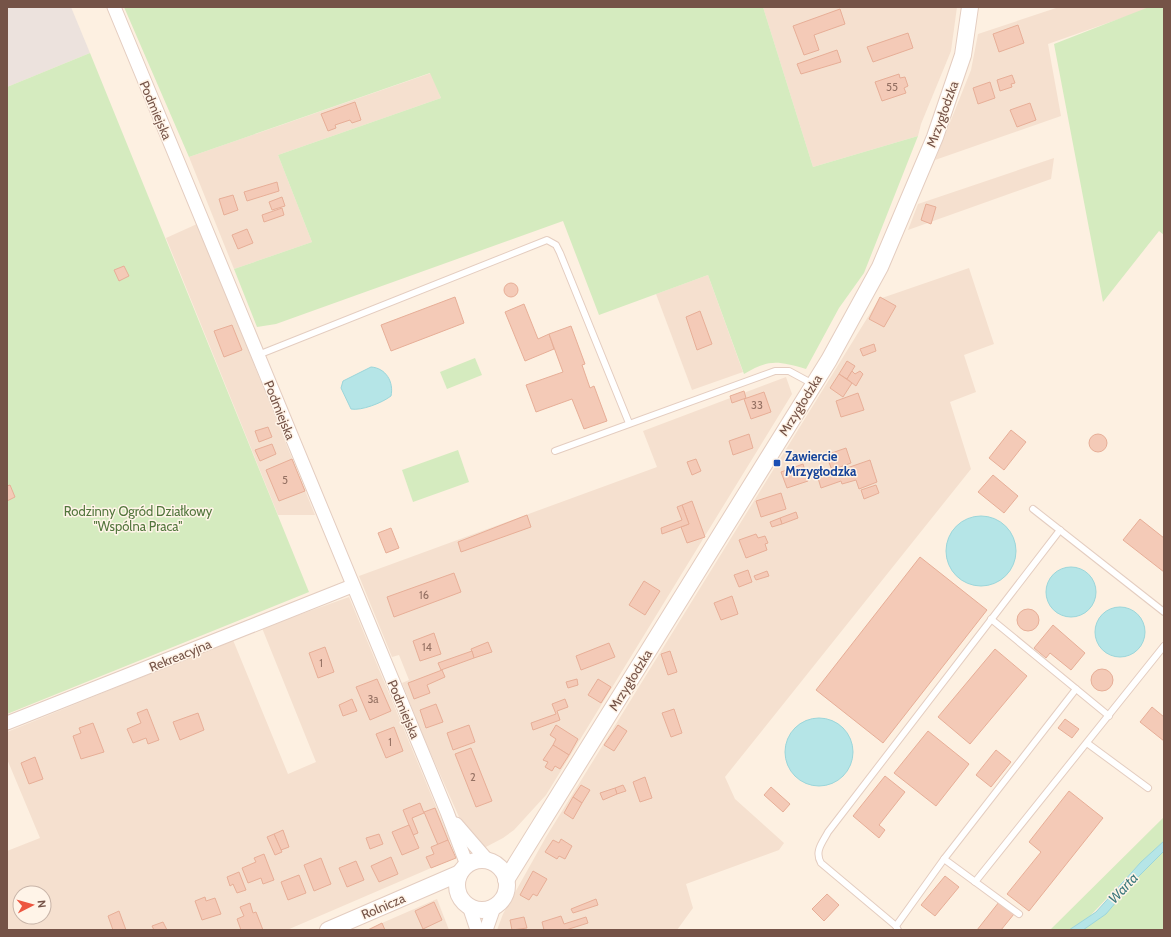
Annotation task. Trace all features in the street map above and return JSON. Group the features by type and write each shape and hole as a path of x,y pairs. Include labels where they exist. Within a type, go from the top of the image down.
{"street":[{"name":"Podmiejska","path":"114,7 352,586 447,812 464,869"},
{"name":"Mrzygłodzka","path":"506,880 814,384 871,286 935,137 963,55 970,7"},
{"name":"Rekreacyjna","path":"7,723 352,586"},
{"name":"Podmiejska","path":"447,812 491,862"},
{"name":"Mrzygłodzka","path":"491,862 508,855 533,836"},
{"path":"469,906 485,909 494,907 500,902 505,894 507,886 502,870 491,862 480,860 464,869 458,887 464,901 469,906 477,930"},
{"name":"Rolnicza","path":"328,930 417,892 464,869"},
{"name":"Rolnicza","path":"417,892 459,892"},
{"path":"486,930 494,907"}],"lane":[{"path":"258,355 547,240 556,245 560,253 629,423"},
{"path":"555,451 776,371 788,371 814,384"},
{"path":"1033,509 1164,612"},
{"path":"1060,530 828,832 819,849 818,859 826,868 897,928 944,859 1076,689"},
{"path":"991,619 1109,716"},
{"path":"975,882 1164,646"},
{"path":"1087,743 1148,788"},
{"path":"944,859 1019,914"}],"shaded area":[{"path":"7,7 71,7 90,53 7,87"},
{"path":"763,7 957,7 951,51 921,124 918,136 813,167"},
{"path":"1059,7 1153,7 1048,44 1061,116 935,160 971,70 978,34"},
{"path":"431,73 441,98 278,155 312,242 234,269 189,157"},
{"path":"1054,158 1051,179 908,230 918,204"},
{"path":"197,224 315,515 278,515 166,238"},
{"path":"969,268 994,344 964,355 976,392 950,402 971,469 725,777 735,799 784,843 779,850 686,884 693,908 677,930 497,930 503,914 546,837 879,299"},
{"path":"708,275 743,372 692,390 656,294"},
{"path":"786,377 792,394 546,795 514,830 503,838 484,848 463,826 423,736 402,683 409,680 399,655 392,657 359,576 657,467 643,431"},
{"path":"349,597 449,838 453,856 452,859 287,930 7,930 7,851 40,838 7,759 7,732 233,640 288,774 316,762 262,628"},
{"path":"437,899 449,930 366,930"}],"green space":[{"path":"124,7 763,7 813,167 918,136 864,273 839,308 806,369 788,364 774,363 761,366 744,374 708,275 599,315 563,221 276,324 257,327 234,269 312,242 278,155 441,98 430,73 189,157"},
{"path":"1149,7 1164,7 1164,235 1159,231 1103,302 1054,44"},
{"name":"Rodzinny Ogród Działkowy \"Wspólna Praca\"","path":"90,53 309,592 7,714 7,87"},
{"path":"475,358 482,375 447,389 440,372"},
{"path":"458,450 469,482 413,502 402,470"},
{"path":"1164,817 1164,841 1141,862 1090,916 1069,930 1050,930"},
{"path":"1164,851 1164,930 1083,930 1106,914 1132,883"}],"water":[{"path":"371,367 381,370 388,377 392,391 391,396 371,406 360,409 351,409 341,388 343,381"},
{"path":"981,516 994,519 1006,526 1013,538 1016,551 1013,564 1006,576 994,583 981,586 968,583 956,576 949,564 946,551 949,538 956,526 968,519"},
{"path":"1066,567 1076,567 1089,574 1096,587 1096,597 1089,610 1076,617 1066,617 1057,613 1050,606 1046,597 1046,587 1050,578 1057,571"},
{"path":"1115,607 1125,607 1138,614 1145,627 1145,637 1138,650 1125,657 1115,657 1106,653 1099,646 1095,637 1095,627 1099,618 1106,611"},
{"path":"812,718 826,718 838,723 848,733 853,745 853,759 848,771 838,781 826,786 812,786 800,781 790,771 785,759 785,745 790,733 800,723"},
{"name":"Warta","path":"1164,841 1164,851 1132,883 1106,914 1083,930 1069,930 1096,912 1141,862"}],"building":[{"path":"840,9 845,24 814,35 819,50 804,55 793,26"},
{"path":"1018,25 1024,43 999,52 993,34"},
{"path":"908,33 913,48 873,62 867,47"},
{"path":"837,50 841,62 801,74 797,64"},
{"path":"899,74 900,78 905,77 908,86 904,88 906,93 882,101 875,82"},
{"path":"1012,75 1015,83 1011,84 1012,87 1000,91 997,80"},
{"path":"990,82 995,98 978,104 973,88"},
{"path":"355,102 361,120 352,123 350,120 335,125 336,128 328,131 321,114"},
{"path":"1030,103 1036,120 1017,127 1010,110"},
{"path":"277,182 279,191 247,201 244,192"},
{"path":"233,195 238,210 224,215 219,199"},
{"path":"282,197 285,206 272,210 269,202"},
{"path":"926,204 936,207 931,224 921,220"},
{"path":"282,208 284,215 264,222 262,215"},
{"path":"247,229 253,243 238,249 232,235"},
{"path":"124,266 129,276 119,281 114,270"},
{"path":"511,283 516,285 518,290 516,295 511,297 506,295 504,290 506,285"},
{"path":"455,297 464,323 391,351 381,325"},
{"path":"880,297 896,306 884,327 869,319"},
{"path":"524,304 538,339 549,334 554,349 525,361 505,312"},
{"path":"700,311 712,344 697,350 686,317"},
{"path":"232,325 242,350 224,357 214,331"},
{"path":"571,326 585,364 582,365 590,388 594,386 607,421 584,429 572,399 536,412 526,385 563,372 549,334"},
{"path":"874,344 876,351 863,356 860,349"},
{"path":"847,361 855,366 847,379 839,374"},
{"path":"852,371 855,374 860,371 863,374 856,386 847,379"},
{"path":"839,374 852,383 843,397 830,388"},
{"path":"744,391 746,398 732,403 730,396"},
{"path":"764,392 771,412 751,419 744,399"},
{"path":"858,393 864,410 841,417 836,401"},
{"path":"268,427 272,437 259,442 255,431"},
{"path":"1011,430 1026,442 1004,470 989,458"},
{"path":"749,434 753,448 733,455 729,441"},
{"path":"1098,434 1104,437 1107,443 1104,449 1098,452 1092,449 1089,443 1092,437"},
{"path":"272,444 276,454 260,461 255,450"},
{"path":"846,448 851,463 832,470 826,455"},
{"path":"292,459 305,491 279,501 266,470"},
{"path":"696,459 701,471 692,475 687,462"},
{"path":"870,460 877,482 859,489 856,480 842,484 841,481 821,488 818,478"},
{"path":"803,464 808,481 787,488 781,472"},
{"path":"993,475 1018,496 1004,513 978,492"},
{"path":"10,485 15,497 7,501 7,486"},
{"path":"876,485 879,493 864,499 861,490"},
{"path":"781,493 786,509 761,517 756,501"},
{"path":"692,501 705,537 687,543 681,527 689,524 682,505"},
{"path":"682,505 689,524 662,534 661,528 682,520 677,507"},
{"path":"796,512 798,518 782,524 780,518"},
{"path":"527,515 531,527 461,552 458,542"},
{"path":"780,518 782,524 772,527 770,522"},
{"path":"1140,519 1164,538 1164,572 1123,540"},
{"path":"391,528 399,548 386,553 378,533"},
{"path":"756,534 758,538 765,536 768,543 765,544 767,550 746,558 739,540"},
{"path":"920,557 987,610 883,743 816,690"},
{"path":"748,570 752,582 739,587 734,575"},
{"path":"767,571 769,576 756,580 754,576"},
{"path":"454,573 461,592 394,617 387,597"},
{"path":"644,581 660,591 645,615 629,605"},
{"path":"732,596 738,614 721,620 714,603"},
{"path":"1028,609 1036,612 1039,620 1036,628 1028,631 1020,628 1017,620 1020,612"},
{"path":"1053,625 1085,653 1071,670 1050,653 1046,658 1034,648"},
{"path":"434,633 441,654 420,661 413,641"},
{"path":"488,642 492,652 474,658 471,649"},
{"path":"609,643 615,657 581,670 576,656"},
{"path":"325,647 334,672 318,678 309,653"},
{"path":"995,649 1027,676 970,744 938,717"},
{"path":"472,651 474,658 441,670 438,663"},
{"path":"670,651 677,672 668,675 661,654"},
{"path":"1102,669 1110,672 1113,680 1110,688 1102,691 1094,688 1091,680 1094,672"},
{"path":"442,670 445,677 427,685 430,693 414,699 408,683"},
{"path":"377,679 391,711 370,720 356,687"},
{"path":"577,679 578,685 568,688 566,682"},
{"path":"598,679 611,687 601,703 588,695"},
{"path":"352,699 357,711 343,716 339,705"},
{"path":"565,699 568,707 557,711 560,720 533,730 531,723 556,714 552,704"},
{"path":"436,704 443,722 426,728 420,710"},
{"path":"1152,707 1164,717 1164,741 1140,722"},
{"path":"147,709 159,740 148,744 146,738 133,743 127,729 141,723 137,713"},
{"path":"674,709 682,733 671,737 662,713"},
{"path":"198,713 204,730 180,740 173,722"},
{"path":"1065,719 1079,729 1072,738 1058,728"},
{"path":"93,723 104,752 81,759 73,736 81,733 79,728"},
{"path":"469,725 475,742 453,750 447,733"},
{"path":"556,725 578,739 569,755 553,745 556,739 550,735"},
{"path":"618,725 627,731 614,751 604,745"},
{"path":"394,727 403,751 386,758 376,734"},
{"path":"928,731 969,764 936,806 894,773"},
{"path":"553,745 569,755 560,769 555,766 552,771 545,767 548,762 543,760"},
{"path":"471,748 492,801 476,807 455,754"},
{"path":"996,750 1011,762 991,787 976,775"},
{"path":"35,757 43,779 29,784 21,763"},
{"path":"885,776 905,792 879,825 885,830 879,838 853,816"},
{"path":"645,777 652,798 640,802 633,782"},
{"path":"581,785 590,790 582,803 573,797"},
{"path":"623,785 626,791 617,794 615,788"},
{"path":"771,787 790,804 783,812 764,795"},
{"path":"615,788 617,794 603,800 600,793"},
{"path":"1069,791 1103,818 1029,911 1007,894 1041,852 1029,842"},
{"path":"573,797 582,803 573,819 564,813"},
{"path":"420,803 424,813 412,818 418,833 413,835 403,810"},
{"path":"435,808 448,840 438,845 424,812"},
{"path":"409,825 419,848 402,855 392,832"},
{"path":"283,830 289,847 281,850 274,834"},
{"path":"274,834 282,852 275,855 267,837"},
{"path":"379,834 383,844 370,849 366,838"},
{"path":"561,839 572,846 565,859 559,856 557,859 545,852 553,840 559,843"},
{"path":"448,840 456,858 431,868 426,857 434,854 431,847"},
{"path":"264,854 274,880 263,884 261,878 248,883 242,868 256,862 254,858"},
{"path":"391,857 398,874 379,882 371,866"},
{"path":"321,858 331,884 314,891 304,865"},
{"path":"356,861 364,880 347,887 339,868"},
{"path":"533,871 547,879 537,896 533,894 529,900 520,895"},
{"path":"239,872 246,890 237,893 233,884 230,886 227,877"},
{"path":"299,875 306,893 288,900 281,882"},
{"path":"945,876 959,887 935,916 921,905"},
{"path":"827,894 839,905 824,921 812,909"},
{"path":"205,897 206,901 215,898 221,914 202,920 195,901"},
{"path":"596,899 598,905 573,913 571,909"},
{"path":"434,902 442,920 423,929 415,911"},
{"path":"999,902 1014,914 1001,930 977,930"},
{"path":"250,903 253,913 256,912 263,930 241,930 237,919 244,916 240,907"},
{"path":"119,911 126,930 113,930 108,916"},
{"path":"561,916 564,924 586,917 588,923 566,930 544,930 542,922"},
{"path":"524,917 527,928 512,930 510,920"},
{"path":"163,922 167,930 154,930 152,926"},
{"path":"382,923 385,930 368,930"}],"place":[{"name":"Zawiercie Mrzygłodzka","path":"777,463"}]}
